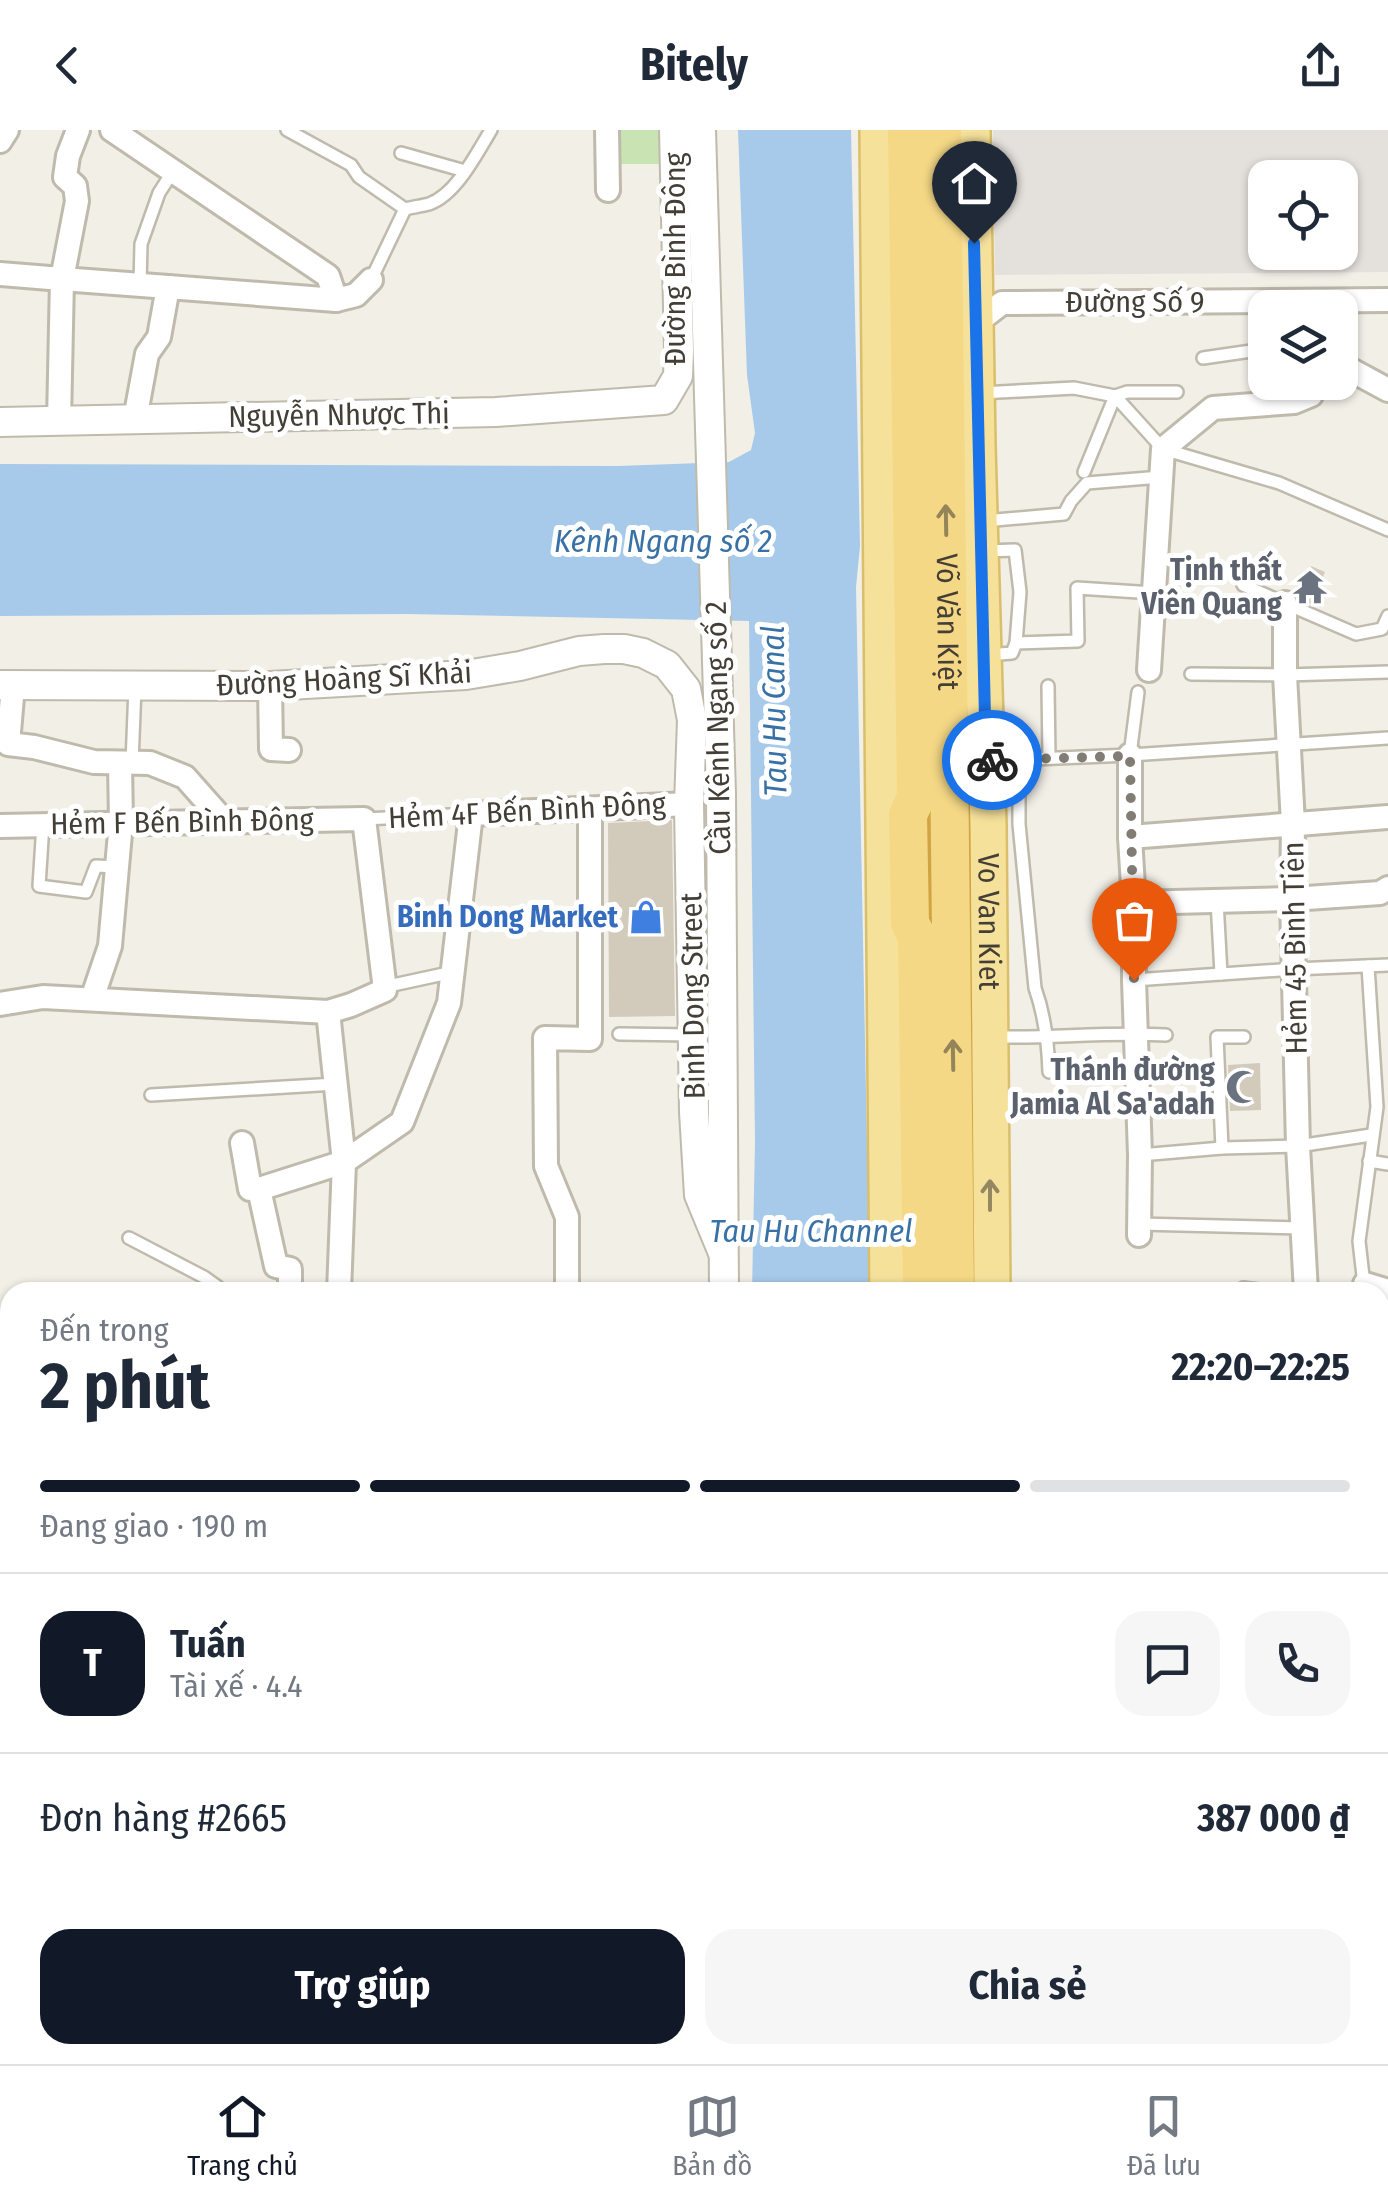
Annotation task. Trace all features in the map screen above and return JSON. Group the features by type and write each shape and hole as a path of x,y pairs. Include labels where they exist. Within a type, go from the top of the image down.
{"highway":[{"name":"Võ Văn Kiệt","path":"907,130 916,796 908,815 910,923 917,937 922,1282"},
{"name":"Võ Văn Kiệt","path":"942,130 956,1282"}],"main road":[{"path":"878,130 888,1282"},
{"name":"Võ Văn Kiệt","path":"891,130 900,794 908,815"},
{"name":"Vo Van Kiet","path":"972,130 984,302 976,393 980,536 1000,649 1002,760 990,1037 992,1282"},
{"name":"Võ Văn Kiệt","path":"906,1282 904,938 910,923"}],"street":[{"path":"0,141 7,130"},
{"path":"59,421 62,279 76,200 76,186 65,177 78,130"},
{"path":"112,130 144,139 173,171 328,276 336,300"},
{"path":"607,130 608,190"},
{"name":"Đường Bình Đông","path":"671,388 678,376 679,351 674,130"},
{"name":"Cầu Kênh Ngang số 2","path":"701,130 722,794 723,1207"},
{"path":"0,274 336,300 356,294 372,280"},
{"path":"136,419 148,354 158,336 168,287"},
{"name":"Đường Số 9","path":"984,302 1388,300"},
{"path":"1358,374 1388,390"},
{"name":"Nguyễn Nhược Thị","path":"0,422 496,412 664,400 671,388"},
{"path":"1149,670 1163,449 1213,408 1299,400"},
{"name":"Hẻm 45 Bình Tiên","path":"1285,603 1298,1146 1306,1282"},
{"name":"Đường Hoàng Sĩ Khải","path":"6,685 270,686 466,675 604,648 643,653 678,676"},
{"name":"Binh Dong Street","path":"678,676 686,689 692,720 694,1112 699,1195 724,1253"},
{"path":"6,685 4,743 34,746 94,762 150,763 185,777 224,820"},
{"path":"270,686 271,748 289,750"},
{"path":"1130,756 1139,1230"},
{"path":"92,999 110,946 126,763"},
{"name":"Hẻm 4F Bến Bình Đông","path":"471,814 690,804"},
{"path":"567,1282 567,1217 546,1166 545,1038 590,1039 590,809"},
{"path":"242,1143 250,1189 259,1189 344,1162 402,1122 449,1003 471,814"},
{"path":"0,1004 42,996 328,1012 385,990 364,818"},
{"name":"Hẻm F Bến Bình Đông","path":"0,826 364,818"},
{"path":"1130,837 1388,818"},
{"path":"1134,903 1292,900 1384,891"},
{"path":"328,1012 344,1162 339,1282"},
{"path":"259,1189 276,1266 290,1269 290,1282"},
{"name":"Binh Dong Street","path":"723,1207 724,1282"}],"lane":[{"path":"287,130 351,165 359,177 405,208 432,203 451,190 490,130"},
{"path":"401,154 464,171"},
{"path":"140,285 141,244 159,194 173,171"},
{"path":"372,280 405,208"},
{"path":"1203,358 1248,351"},
{"path":"976,393 1074,388 1115,396 1127,392 1177,392"},
{"path":"1115,396 1163,449 1279,484 1388,530"},
{"path":"1084,472 1115,396"},
{"path":"980,536 1022,516 1064,514 1086,483 1161,477"},
{"path":"1243,585 1356,634 1382,629 1388,616"},
{"path":"1000,649 1078,641 1078,588 1154,593"},
{"path":"1191,674 1388,672"},
{"path":"126,763 135,685"},
{"path":"1048,686 1049,758"},
{"path":"1130,756 1138,692"},
{"path":"1049,1072 1048,1038 1035,988 1020,824 1002,760 1130,756 1388,738"},
{"name":"Hẻm 4F Bến Bình Đông","path":"364,818 471,814"},
{"path":"44,824 38,886 86,892 96,866 117,867"},
{"path":"1218,901 1220,974"},
{"path":"1134,980 1388,965"},
{"path":"1361,1282 1359,1241 1372,1135 1382,1108 1368,966"},
{"path":"385,990 453,972"},
{"path":"619,1034 694,1035"},
{"path":"990,1037 1166,1035"},
{"path":"1222,1148 1218,1038 1244,1036"},
{"path":"151,1096 336,1084"},
{"path":"1140,1156 1298,1146 1372,1135"},
{"path":"1369,1161 1388,1164"},
{"path":"1139,1230 1303,1228"},
{"path":"129,1238 210,1282"}],"shaded area":[{"path":"993,130 1388,130 1388,272 995,275"}],"green space":[{"path":"619,130 661,130 661,164 620,164"}],"water":[{"path":"738,130 851,130 870,1282 752,1282 755,1142 749,621 407,614 0,616 0,464 618,466 729,462 751,450 755,433 747,375"}],"building":[{"name":"Tịnh thất Viên Quang","path":"1311,566 1325,572 1311,604 1298,596"},
{"name":"Binh Dong Market","path":"672,820 675,1016 609,1017 608,823"},
{"name":"Thánh đường Jamia Al Sa'adah","path":"1260,1063 1261,1110 1230,1111 1228,1065"}],"way so far":[{"path":"992,760 1130,756 1134,980"}],"place":[{"name":"Tịnh thất Viên Quang","path":"1310,587"},
{"name":"Binh Dong Market","path":"646,917"},
{"name":"Thánh đường Jamia Al Sa'adah","path":"1243,1087"}],"route":[{"path":"974,243 986,761 992,760"}],"water label":[{"name":"Kênh Ngang số 2","path":"663,541"},
{"name":"Tau Hu Canal","path":"774,711"},
{"name":"Tau Hu Channel","path":"811,1231"}]}
